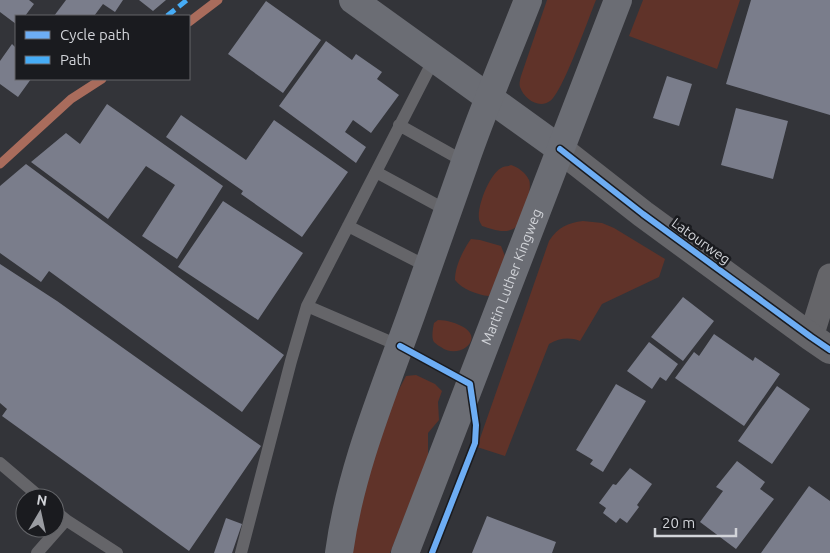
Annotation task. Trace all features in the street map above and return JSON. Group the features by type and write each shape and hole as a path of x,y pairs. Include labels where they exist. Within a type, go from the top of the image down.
{"main road":[{"name":"Latourweg","path":"352,0 560,149"},
{"path":"339,553 353,481 488,98 528,0"},
{"name":"Martin Luther Kingweg","path":"405,553 618,0"}],"street":[{"name":"Latourweg","path":"560,149 643,214 820,344"},
{"path":"820,344 830,276"}],"lane":[{"path":"241,553 290,361 308,306 434,59"},
{"path":"400,125 465,162"},
{"path":"376,172 448,211"},
{"path":"348,226 428,267"},
{"path":"308,306 400,346"},
{"path":"0,463 29,488"},
{"path":"37,553 66,520 117,553"}],"shaded area":[{"path":"547,0 596,0 561,85 550,101 541,104 528,99 520,87 520,83"},
{"path":"643,0 740,0 717,69 629,36"},
{"path":"511,165 528,177 530,185 528,198 520,221 513,229 505,231 482,226 479,220 479,213 485,190 498,170"},
{"path":"583,221 602,223 614,228 665,259 659,277 602,304 580,341 564,339 549,344 505,456 477,447 549,241 564,226"},
{"path":"471,239 501,246 505,256 489,296 470,291 455,280 460,258"},
{"path":"438,320 452,322 465,328 472,338 470,343 461,350 454,351 439,346 434,342 432,336 434,323"},
{"path":"416,375 435,384 442,391 438,402 439,420 428,433 428,457 390,553 350,553 374,448 395,397 406,376"}],"building":[{"path":"0,0 29,0 34,4 26,15 15,15 15,23 0,12"},
{"path":"66,0 123,0 115,12 103,4 95,15 55,15"},
{"path":"139,0 166,0 153,11"},
{"path":"751,0 830,0 830,115 726,84"},
{"path":"266,1 321,40 283,93 228,54"},
{"path":"326,41 352,60 356,54 382,72 377,79 399,95 371,133 353,120 345,132 366,147 356,163 279,106"},
{"path":"12,44 15,47 15,80 30,80 18,97 0,84 0,61"},
{"path":"667,76 692,84 679,126 653,118"},
{"path":"107,104 223,186 177,259 142,236 175,185 146,166 108,219 31,162 66,133 80,144"},
{"path":"736,108 788,121 773,179 721,165"},
{"path":"181,115 246,160 274,120 348,172 302,237 241,194 243,191 166,137"},
{"path":"26,164 284,355 242,412 49,271 41,282 0,253 0,186"},
{"path":"223,201 303,253 258,320 178,267"},
{"path":"0,264 57,301 261,446 189,551 2,416 7,409 0,403"},
{"path":"683,297 714,321 683,361 651,337"},
{"path":"714,334 753,361 755,357 780,374 744,426 675,378 694,352 699,356"},
{"path":"649,342 678,364 666,381 660,377 652,389 627,371"},
{"path":"616,384 646,401 603,472 590,464 593,460 576,450"},
{"path":"777,386 810,409 772,464 738,441"},
{"path":"737,461 765,482 760,489 774,499 736,549 700,522 723,491 716,487"},
{"path":"630,468 652,484 627,523 620,518 616,523 603,513 606,508 599,503 613,484 616,485"},
{"path":"809,486 830,501 830,553 761,553"},
{"path":"487,516 556,542 552,553 472,553"},
{"path":"226,518 242,524 232,553 214,553"}],"waterway":[{"path":"190,21 218,0"},
{"path":"0,164 71,99 100,80"}],"marked path":[{"path":"168,15 187,0"}],"cycle path":[{"path":"560,149 643,214 830,350"},
{"path":"400,346 470,384 476,425 475,443 432,553"}]}
